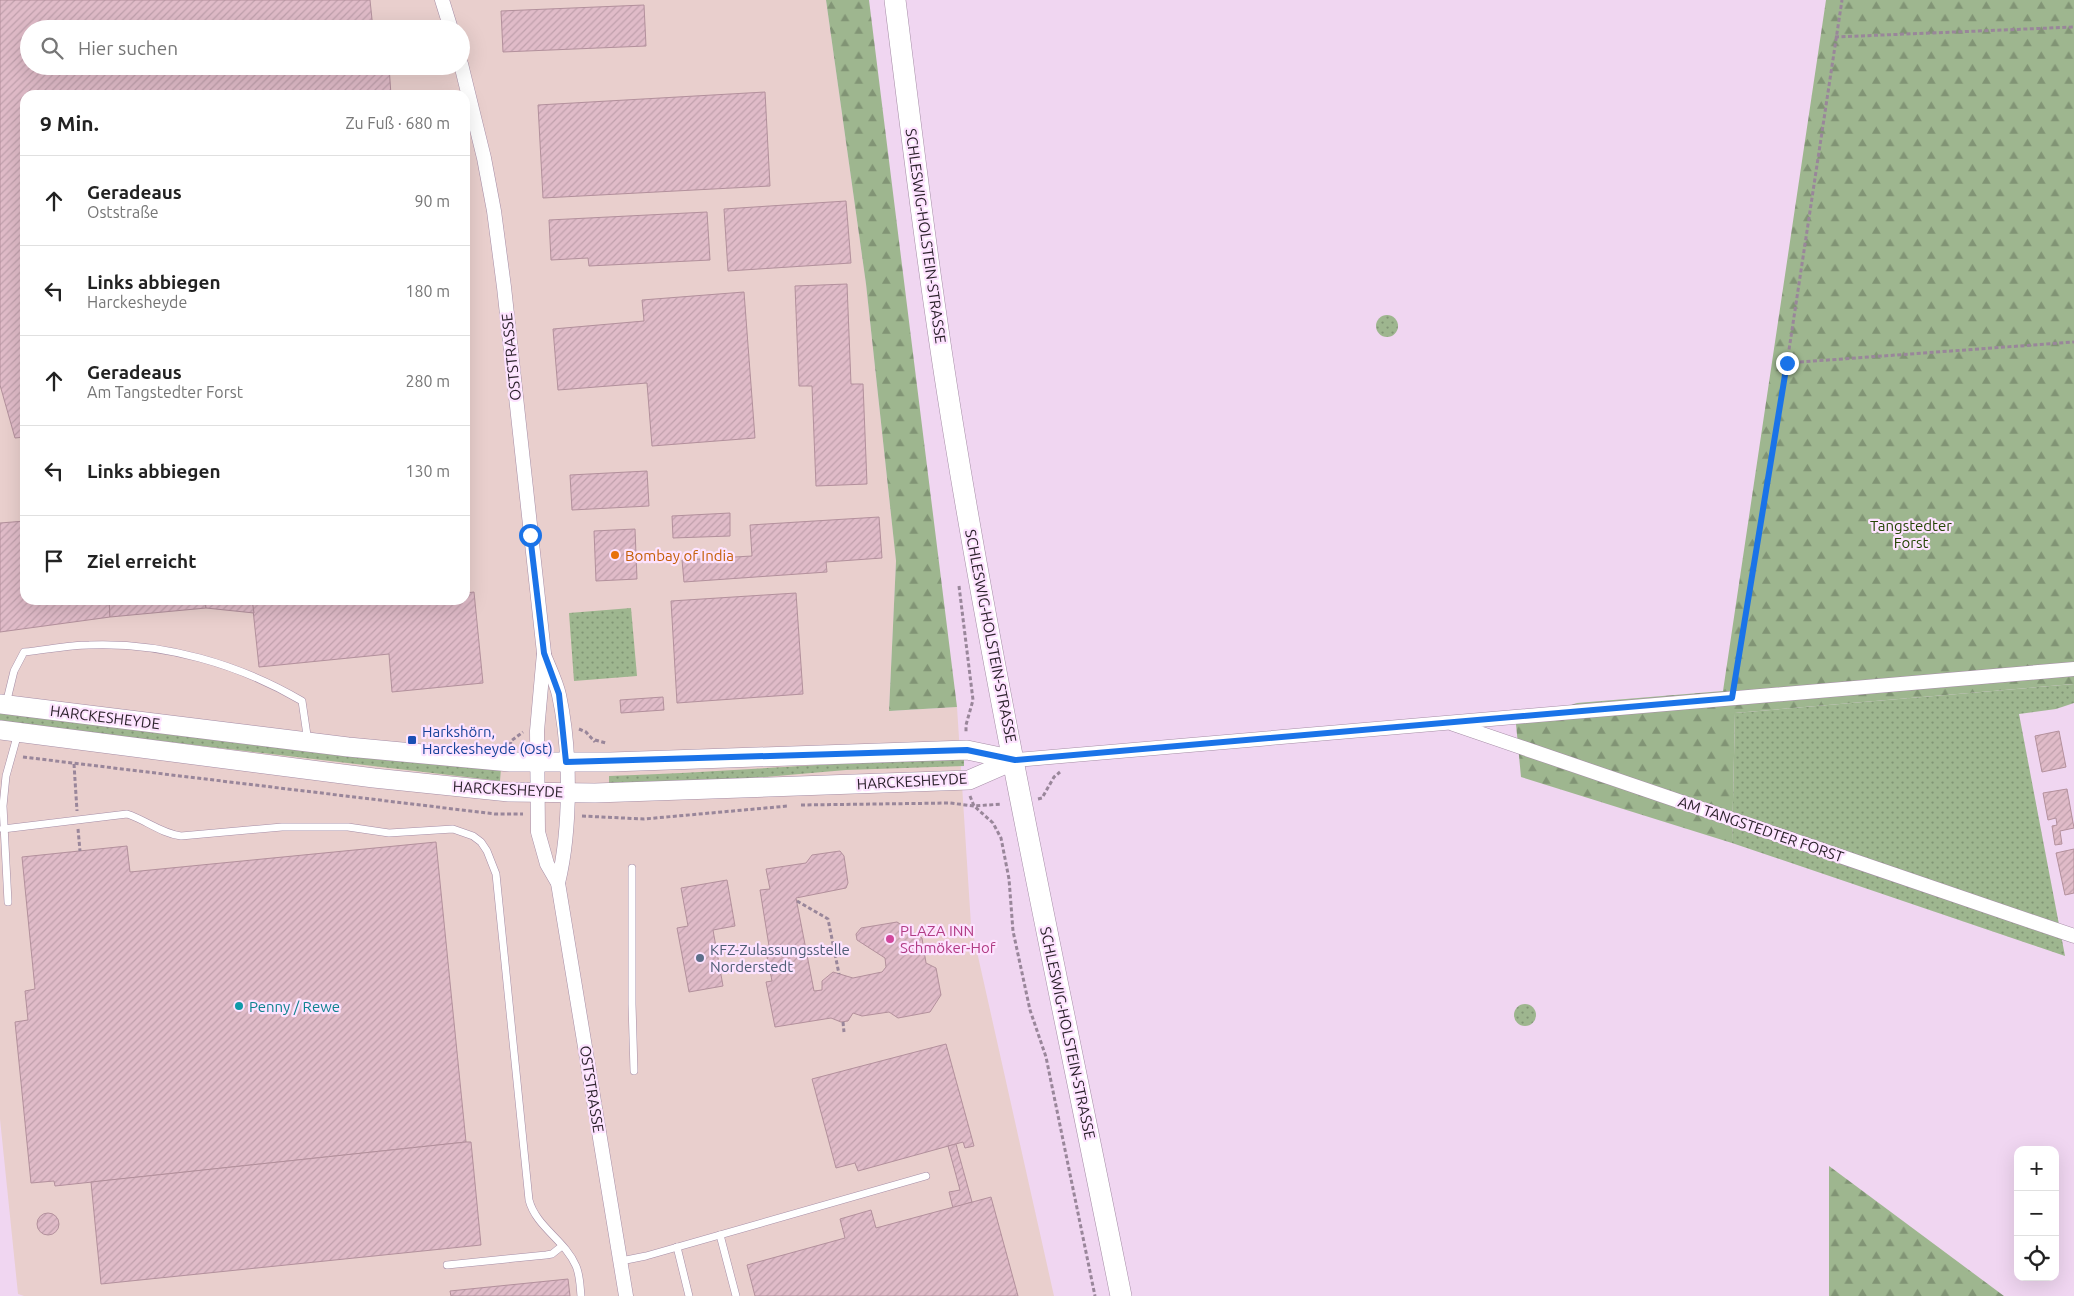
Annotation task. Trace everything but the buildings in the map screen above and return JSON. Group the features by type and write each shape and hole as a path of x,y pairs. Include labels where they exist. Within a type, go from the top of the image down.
{"main road":[{"name":"SCHLESWIG-HOLSTEIN-STRASSE","path":"895,0 954,436 1038,888 1121,1296"},
{"name":"HARCKESHEYDE","path":"3,704 409,753 537,762 967,750 1015,760"},
{"name":"HARCKESHEYDE","path":"9,731 374,778 503,792 566,793 969,780 1015,760"}],"street":[{"path":"442,0 448,20"},
{"name":"OSTSTRASSE","path":"464,75 468,90"},
{"name":"OSTSTRASSE","path":"470,98 479,133 494,212 544,653 539,695 536,792 538,832 547,864 558,883"},
{"name":"OSTSTRASSE","path":"544,653 559,694 566,762 567,832 558,883 626,1296"},
{"name":"AM TANGSTEDTER FORST","path":"1015,760 2074,669"},
{"name":"AM TANGSTEDTER FORST","path":"1448,722 2074,936"}],"lane":[{"path":"3,704 14,671 24,652 89,645 160,648 223,666 278,687 302,701 308,742"},
{"path":"8,902 2,828 4,789 12,756 9,731"},
{"path":"2,828 127,814 166,834 181,836 305,826 348,827 389,832 445,829 463,831 473,836 487,851 496,874 529,1200 537,1218 562,1246 576,1266 581,1296"},
{"path":"632,868 634,1071"},
{"path":"621,1261 720,1235 926,1176"},
{"path":"720,1235 736,1296"},
{"path":"447,1265 546,1255 552,1254 562,1246"},
{"path":"676,1247 690,1296"}],"path":[{"path":"1732,698 1787,363 1842,0"},
{"path":"1835,37 2074,27"},
{"path":"1787,363 2074,342"},
{"path":"966,725 966,730"},
{"path":"577,728 595,740 595,746"},
{"path":"510,746 510,741 520,732 529,731"},
{"path":"1036,799 1042,798 1054,777 1082,754"},
{"path":"12,756 495,814 524,814"},
{"path":"970,797 974,806 993,823 1001,838 1010,879 1013,931 1030,1010 1046,1057 1095,1296"},
{"path":"799,805 950,803 974,806 997,804"},
{"path":"575,816 644,819 790,806"},
{"path":"797,901 828,919 839,974"},
{"path":"843,1022 844,1032"}],"shaded area":[{"path":"0,0 826,0 866,284 896,561 889,711 957,707 971,925 1054,1296 24,1296 18,1294 0,1119"}],"green space":[{"path":"826,0 869,0 957,707 889,711 896,561 866,284"},
{"name":"Tangstedter Forst","path":"1826,0 2074,0 2074,684 1735,713 1732,843 1521,777 1516,724 1577,703 1723,691"},
{"path":"1387,315 1395,318 1398,326 1395,334 1387,337 1379,334 1376,326 1379,318"},
{"path":"631,608 637,676 574,681 569,613"},
{"path":"2074,684 2074,703 2056,709 2019,714 2065,956 1732,843 1735,713"},
{"path":"0,711 378,759 501,768 500,781 0,722"},
{"path":"964,757 964,766 846,770 719,781 609,784 609,776"},
{"path":"1525,1004 1533,1007 1536,1015 1533,1023 1525,1026 1517,1023 1514,1015 1517,1007"},
{"path":"1829,1166 2004,1296 1829,1296"}],"place":[{"name":"Bombay of India","path":"615,555"},
{"name":"Harkshörn, Harckesheyde (Ost)","path":"412,740"},
{"name":"PLAZA INN Schmöker-Hof","path":"890,939"},
{"name":"KFZ-Zulassungsstelle Norderstedt","path":"700,958"},
{"name":"Penny / Rewe","path":"239,1006"}],"route":[{"path":"530,535 544,653 559,694 566,762 967,750 1015,760 1732,698 1787,363"}]}
